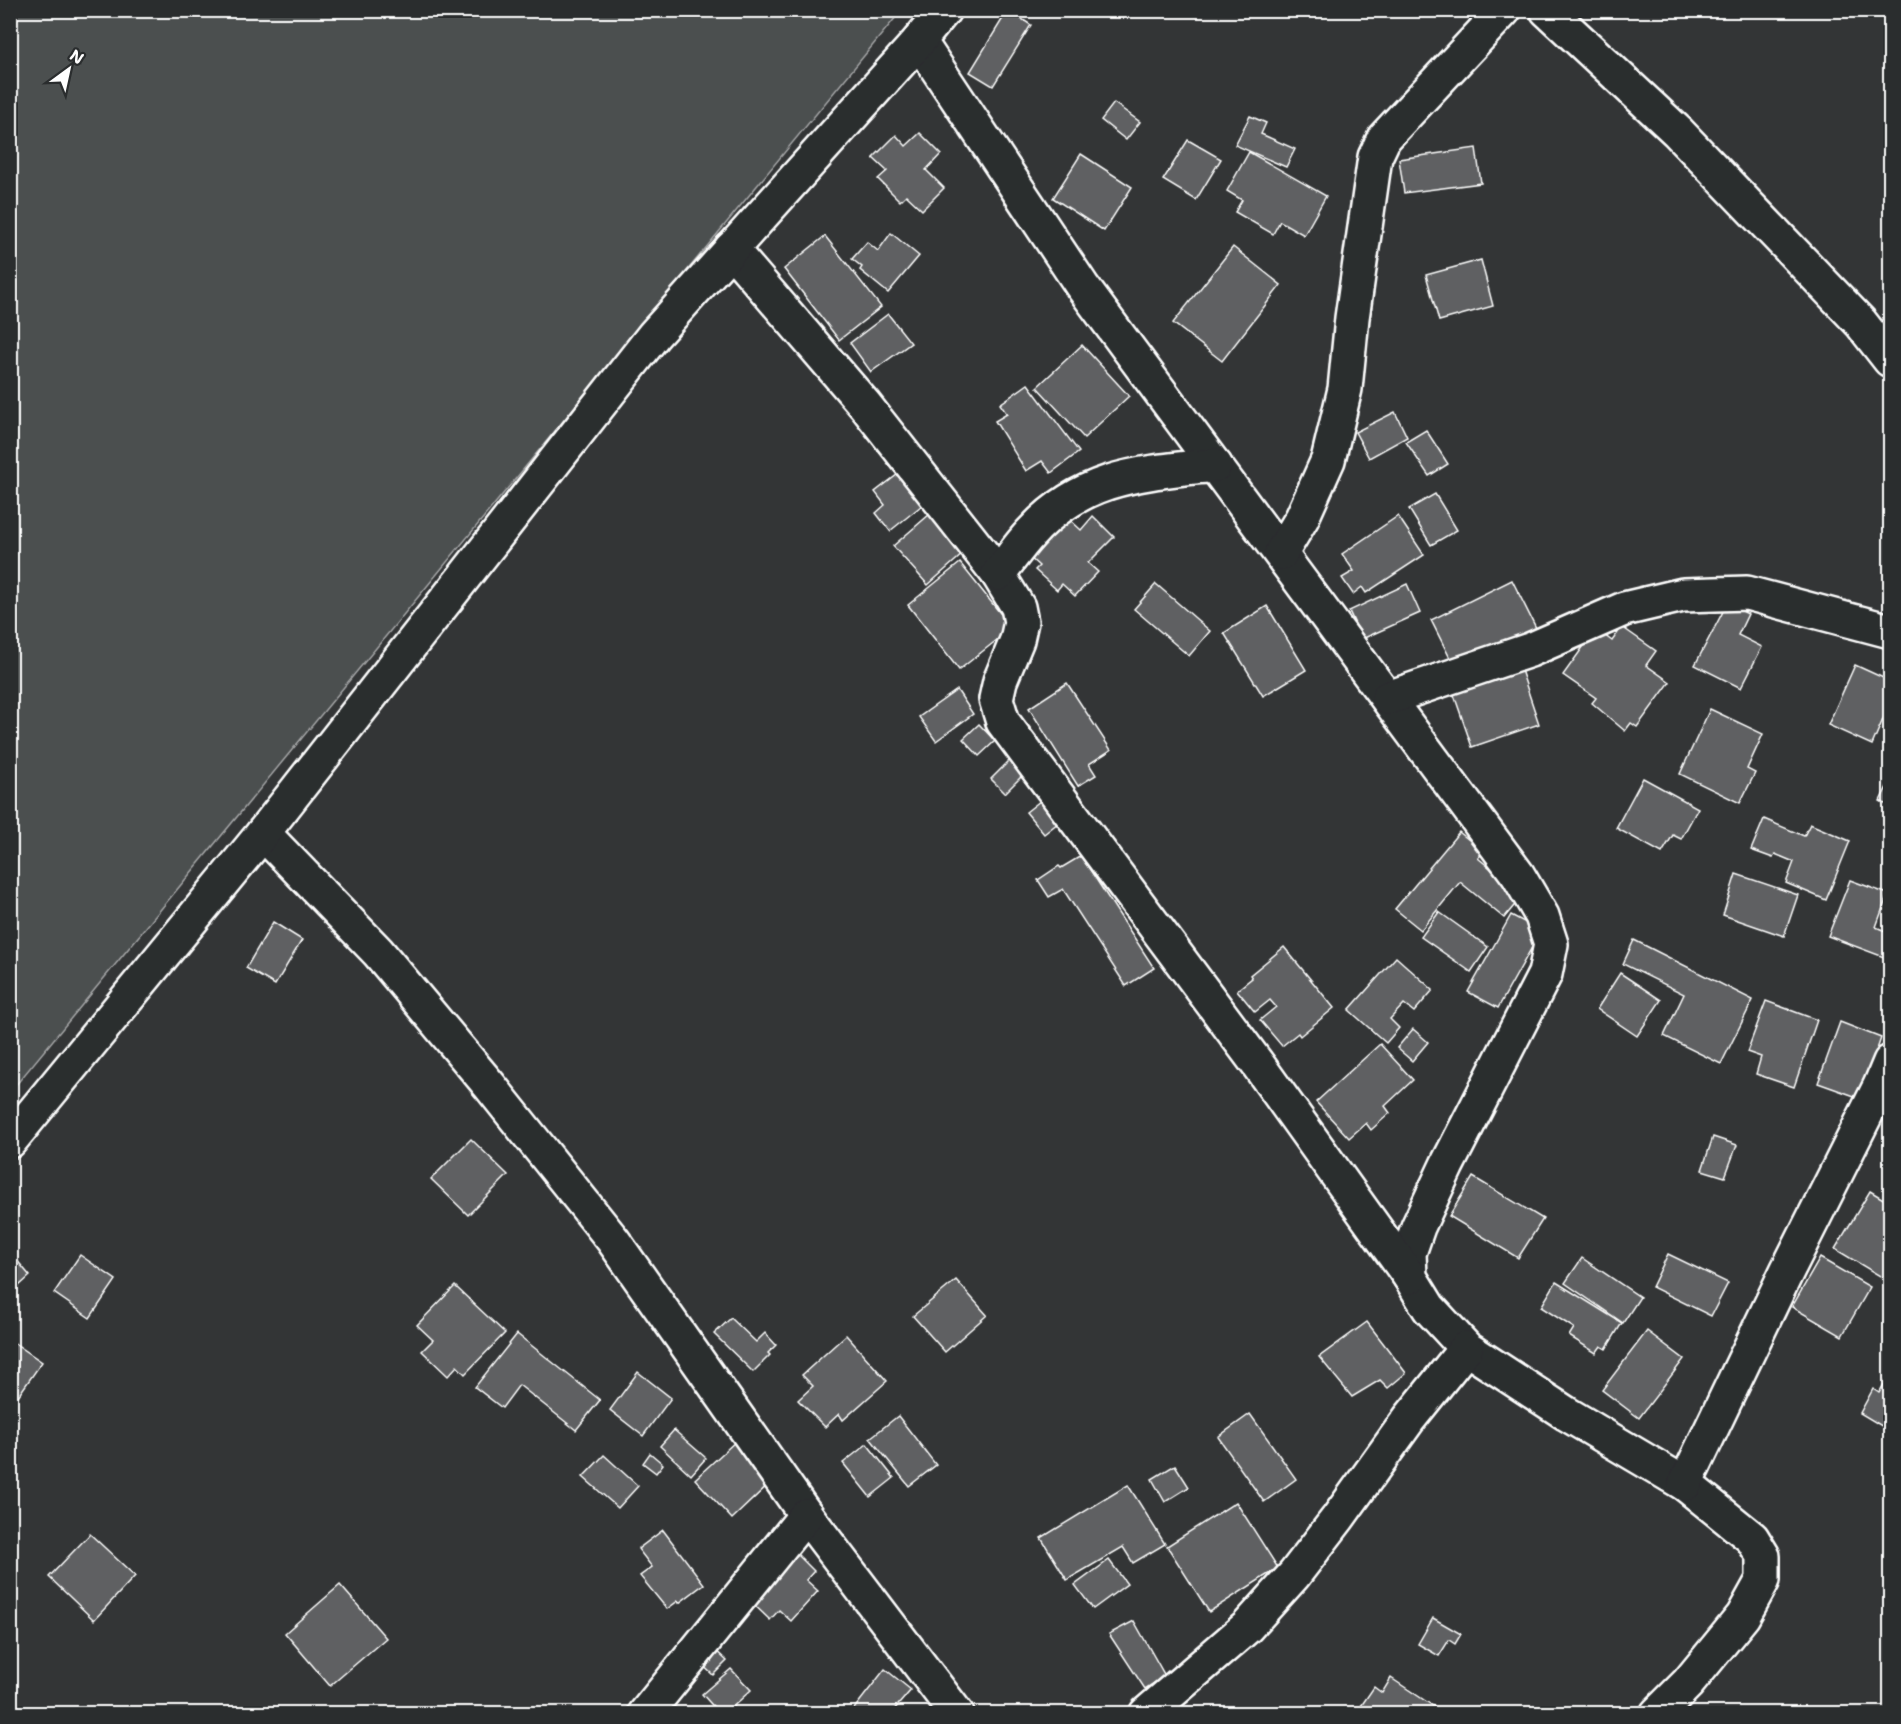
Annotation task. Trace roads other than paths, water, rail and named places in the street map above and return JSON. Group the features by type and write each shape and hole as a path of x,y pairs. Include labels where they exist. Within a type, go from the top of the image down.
{"street":[{"path":"10,1141 263,833 654,335 919,42 944,10"},
{"path":"1281,553 1302,518 1328,460 1345,389 1353,307 1375,157 1384,138 1457,63 1504,10"},
{"path":"1547,10 1678,132 1861,323 1890,360"},
{"path":"919,42 1082,286 1518,875 1542,916 1551,944 1545,974 1447,1165 1418,1227 1409,1253 1410,1277"},
{"path":"731,249 865,405 998,574 1018,606 1021,622 996,699 1003,722 1259,1066 1410,1277 1429,1308 1466,1348 1567,1414 1685,1484 1752,1538 1763,1557 1763,1580 1743,1616 1688,1683 1657,1713"},
{"path":"998,574 1030,534 1064,504 1107,481 1150,472 1215,465"},
{"path":"1388,698 1530,650 1624,609 1683,595 1747,593 1890,631"},
{"path":"263,833 378,952 490,1086 598,1222 806,1515 957,1713"},
{"path":"1685,1484 1786,1271 1875,1097 1890,1062"},
{"path":"1146,1713 1247,1627 1294,1575 1409,1419 1466,1348"},
{"path":"645,1713 806,1515"}]}
